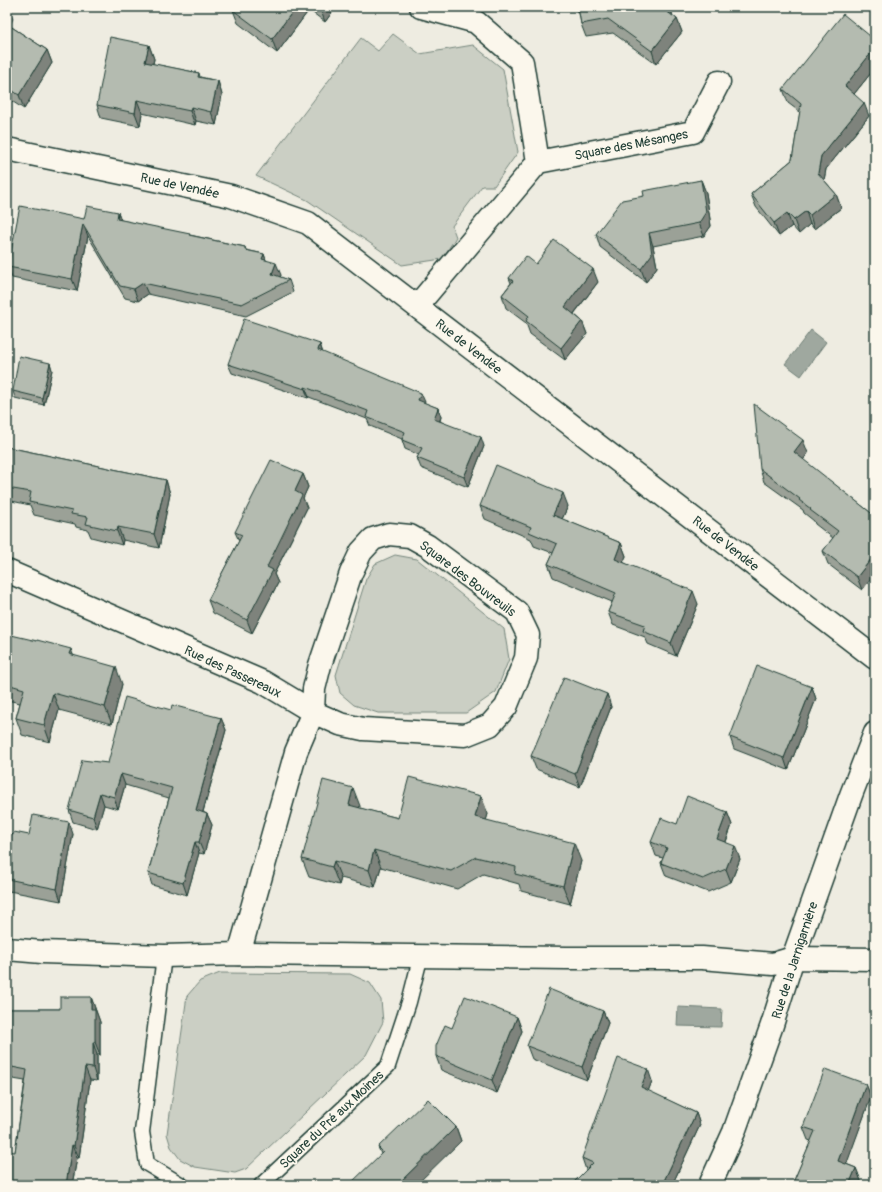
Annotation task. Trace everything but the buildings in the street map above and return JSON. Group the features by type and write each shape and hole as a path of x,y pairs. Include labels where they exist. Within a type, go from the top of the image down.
{"street":[{"path":"418,306 538,162 522,62 476,22 421,7"},
{"name":"Square des Mésanges","path":"538,162 694,132 719,82"},
{"name":"Rue de Vendée","path":"7,149 231,196 308,223 875,658"},
{"name":"Square des Bouvreuils","path":"389,534 410,536 428,546 517,612 528,635 526,658 506,707 490,725 465,735 363,729 340,724 313,712 314,689 320,665 349,580 361,552 373,539 389,534"},
{"name":"Rue des Passereaux","path":"7,571 263,682 313,712"},
{"path":"238,954 296,752 313,712"},
{"name":"Rue de la Jarnigarnière","path":"710,1185 734,1132 772,1025 793,958 851,795 875,733"},
{"path":"7,949 42,952 164,956 238,954 702,958 773,964 793,958 875,959"}],"lane":[{"name":"Square du Pré aux Moines","path":"261,1185 388,1066 409,1002 421,955"},
{"path":"164,956 142,1132 147,1164 182,1185"}],"shaded area":[{"path":"7,7 12,10 10,12 13,19 11,23 7,24"},
{"path":"393,34 420,54 473,45 503,69 518,152 494,186 482,186 452,226 456,237 442,259 402,265 307,200 256,176 361,38 378,51"},
{"path":"811,330 826,342 801,376 785,364"},
{"path":"395,555 417,559 504,629 509,659 496,692 466,713 378,713 354,705 340,693 336,675 366,579 375,564"},
{"path":"220,973 350,974 370,983 381,1000 383,1022 366,1055 246,1169 235,1173 195,1167 180,1159 171,1147 167,1134 187,996 200,981"},
{"path":"678,1007 722,1009 721,1027 677,1026"}]}
